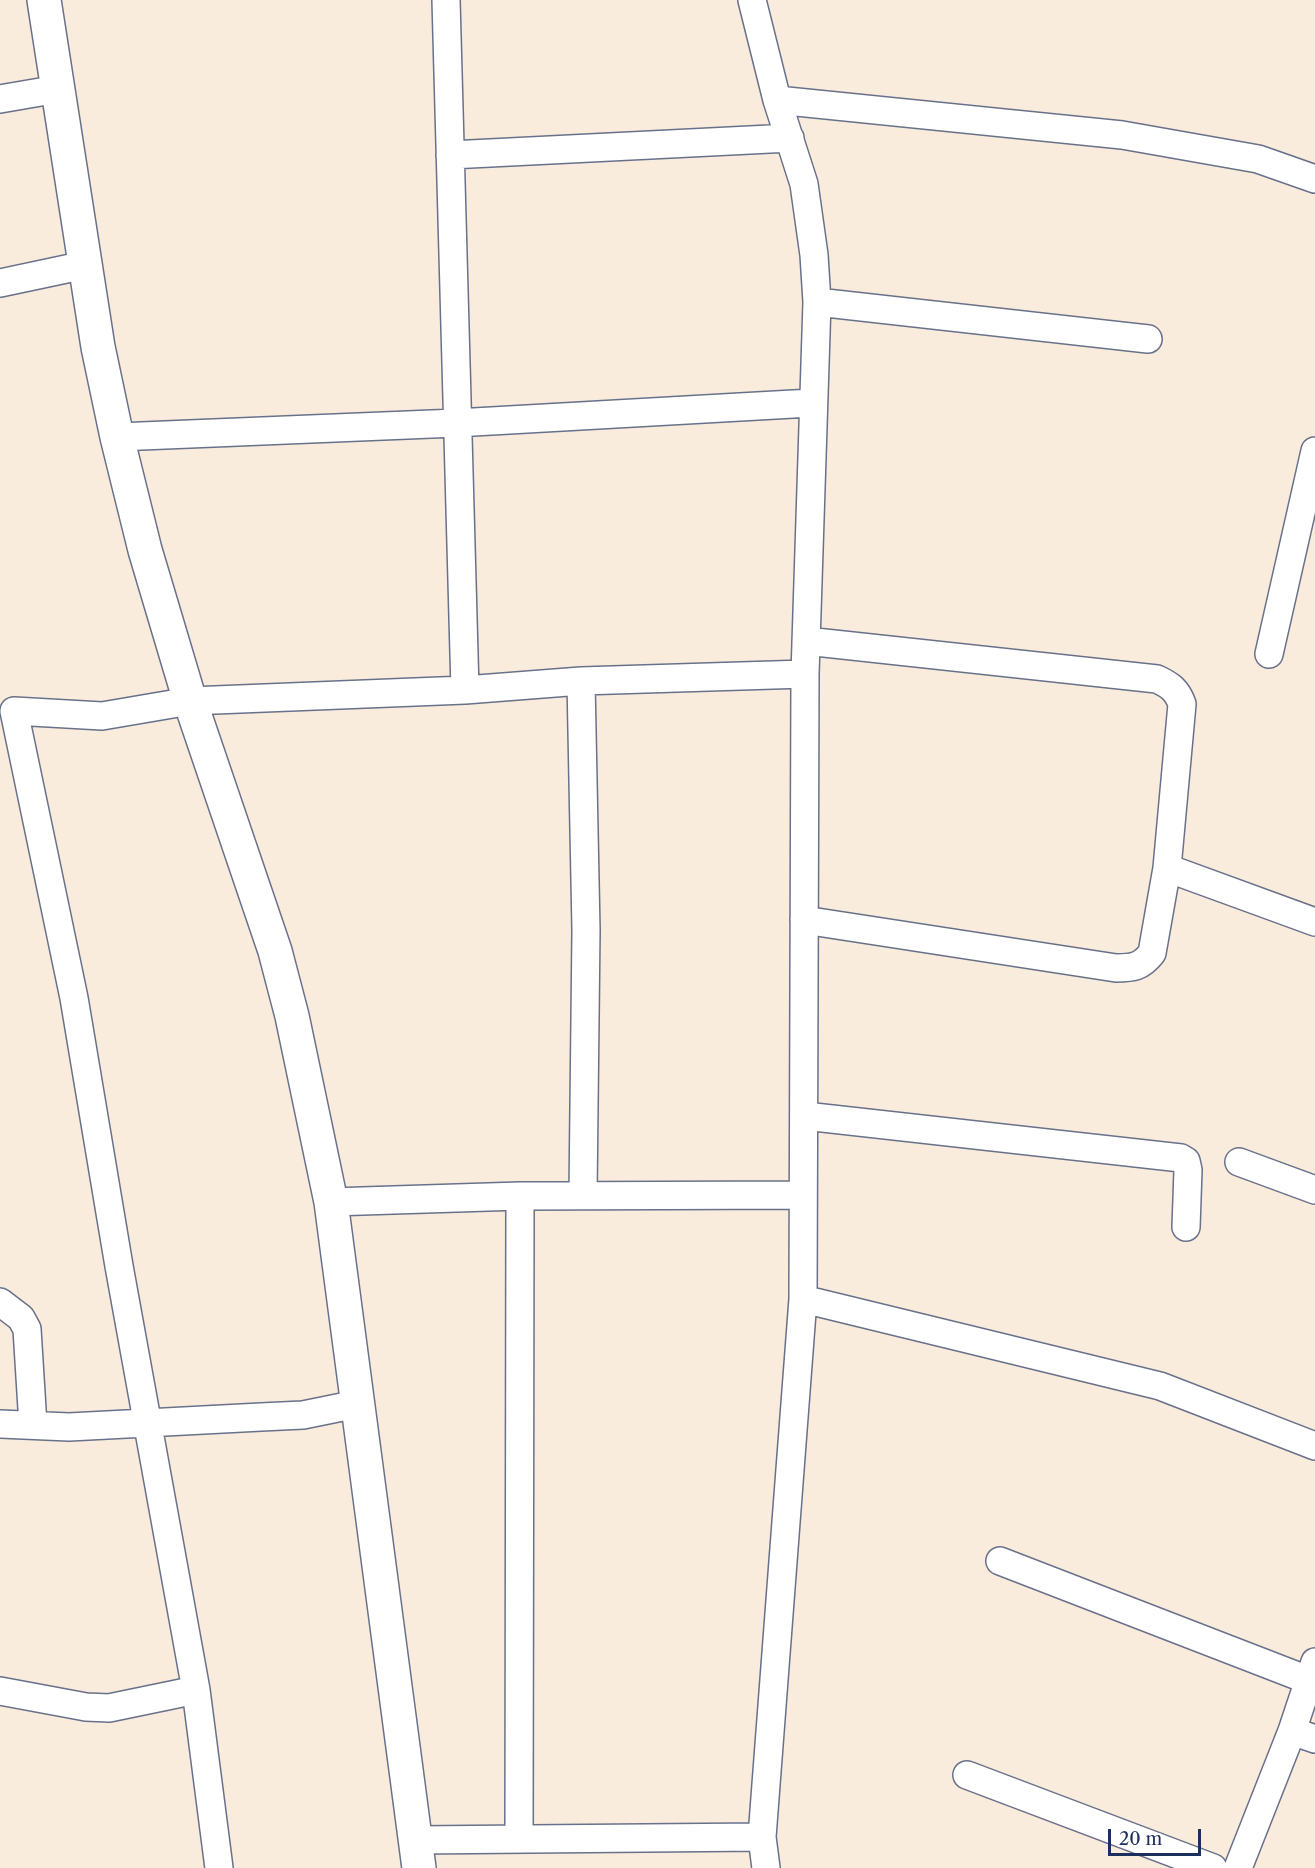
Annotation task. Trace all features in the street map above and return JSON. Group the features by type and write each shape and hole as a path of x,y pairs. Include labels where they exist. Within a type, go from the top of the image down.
{"street":[{"path":"44,0 85,265 117,437 145,550 190,701 275,951 292,1016 331,1202 416,1854 519,1839 762,1837"},
{"path":"446,0 465,690"},
{"path":"752,0 777,100 804,184 810,218 817,302 805,674 803,1299 762,1837 766,1868"},
{"path":"0,99 58,89"},
{"path":"777,100 1122,135 1258,159 1315,179"},
{"path":"450,155 790,138"},
{"path":"9,281 85,265"},
{"path":"817,302 1148,339"},
{"path":"117,437 456,423 812,403"},
{"path":"1269,654 1315,451"},
{"path":"804,921 1116,968 1134,968 1152,953 1167,868 1182,704 1178,693 1171,685 1157,679 806,641"},
{"path":"219,1868 196,1690 74,998 7,710 102,716 131,709 190,701 465,690 581,681 805,674"},
{"path":"581,681 586,930 583,1196"},
{"path":"1167,868 1315,922"},
{"path":"805,1116 1181,1158 1186,1161 1188,1170 1186,1227"},
{"path":"1239,1162 1315,1190"},
{"path":"331,1202 520,1196 802,1195"},
{"path":"519,1839 520,1196"},
{"path":"803,1299 1160,1386 1315,1446"},
{"path":"0,1302 21,1318 27,1329 33,1425"},
{"path":"0,1424 69,1427 147,1421 303,1415 357,1404"},
{"path":"1000,1561 1312,1671 1304,1735 1238,1868"},
{"path":"0,1691 86,1707 109,1708 196,1690"},
{"path":"967,1775 1213,1868"}]}
